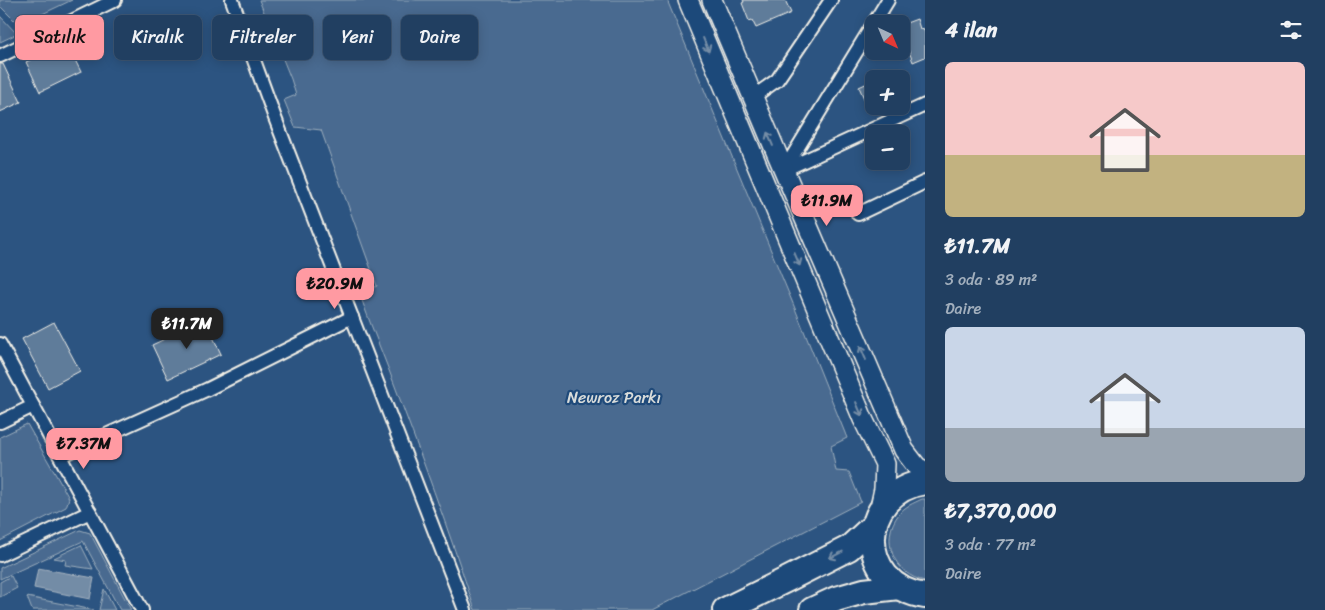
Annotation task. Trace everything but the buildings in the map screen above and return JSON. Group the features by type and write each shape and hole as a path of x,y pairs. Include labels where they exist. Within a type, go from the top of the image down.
{"highway":[{"path":"724,610 788,580 849,548 877,519 887,501 897,492 913,484 925,482"},
{"path":"877,519 873,539 874,553 880,567 888,578 916,596"},
{"path":"812,610 836,599 864,591 916,596"}],"main road":[{"path":"688,0 863,419 886,464 884,489 877,519"},
{"path":"712,0 904,450 917,467 925,471"}],"street":[{"path":"0,56 115,0"},
{"path":"232,0 275,118 464,610"},
{"path":"753,96 777,80 830,0"},
{"path":"784,170 888,0"},
{"path":"784,170 925,105"},
{"path":"858,214 925,182"},
{"path":"60,456 208,389 352,317"},
{"path":"0,344 142,610"},
{"path":"0,422 33,406"},
{"path":"0,555 90,512"}],"green space":[{"path":"0,0 72,0 40,15 15,15 15,21 0,6"},
{"name":"Newroz Parkı","path":"259,0 667,0 847,438 831,446 836,471 849,472 861,502 652,610 475,610 423,462 360,295 377,286 321,130 295,127 284,100 296,95 283,60 313,60 313,15 265,15"},
{"path":"0,16 15,32 15,35 0,42"},
{"path":"27,424 69,498 66,507 0,541 0,437"},
{"path":"925,499 925,581 905,572 893,555 890,545 890,534 893,524 901,511"},
{"path":"80,530 90,533 131,610 120,610 83,541 0,579 0,568"},
{"path":"81,545 93,569 65,565 66,560 54,558"},
{"path":"11,576 17,588 0,597 0,582"},
{"path":"104,589 115,610 99,610"},
{"path":"27,597 94,610 32,610"}],"shaded area":[{"path":"38,568 94,578 90,599 34,588"}]}
